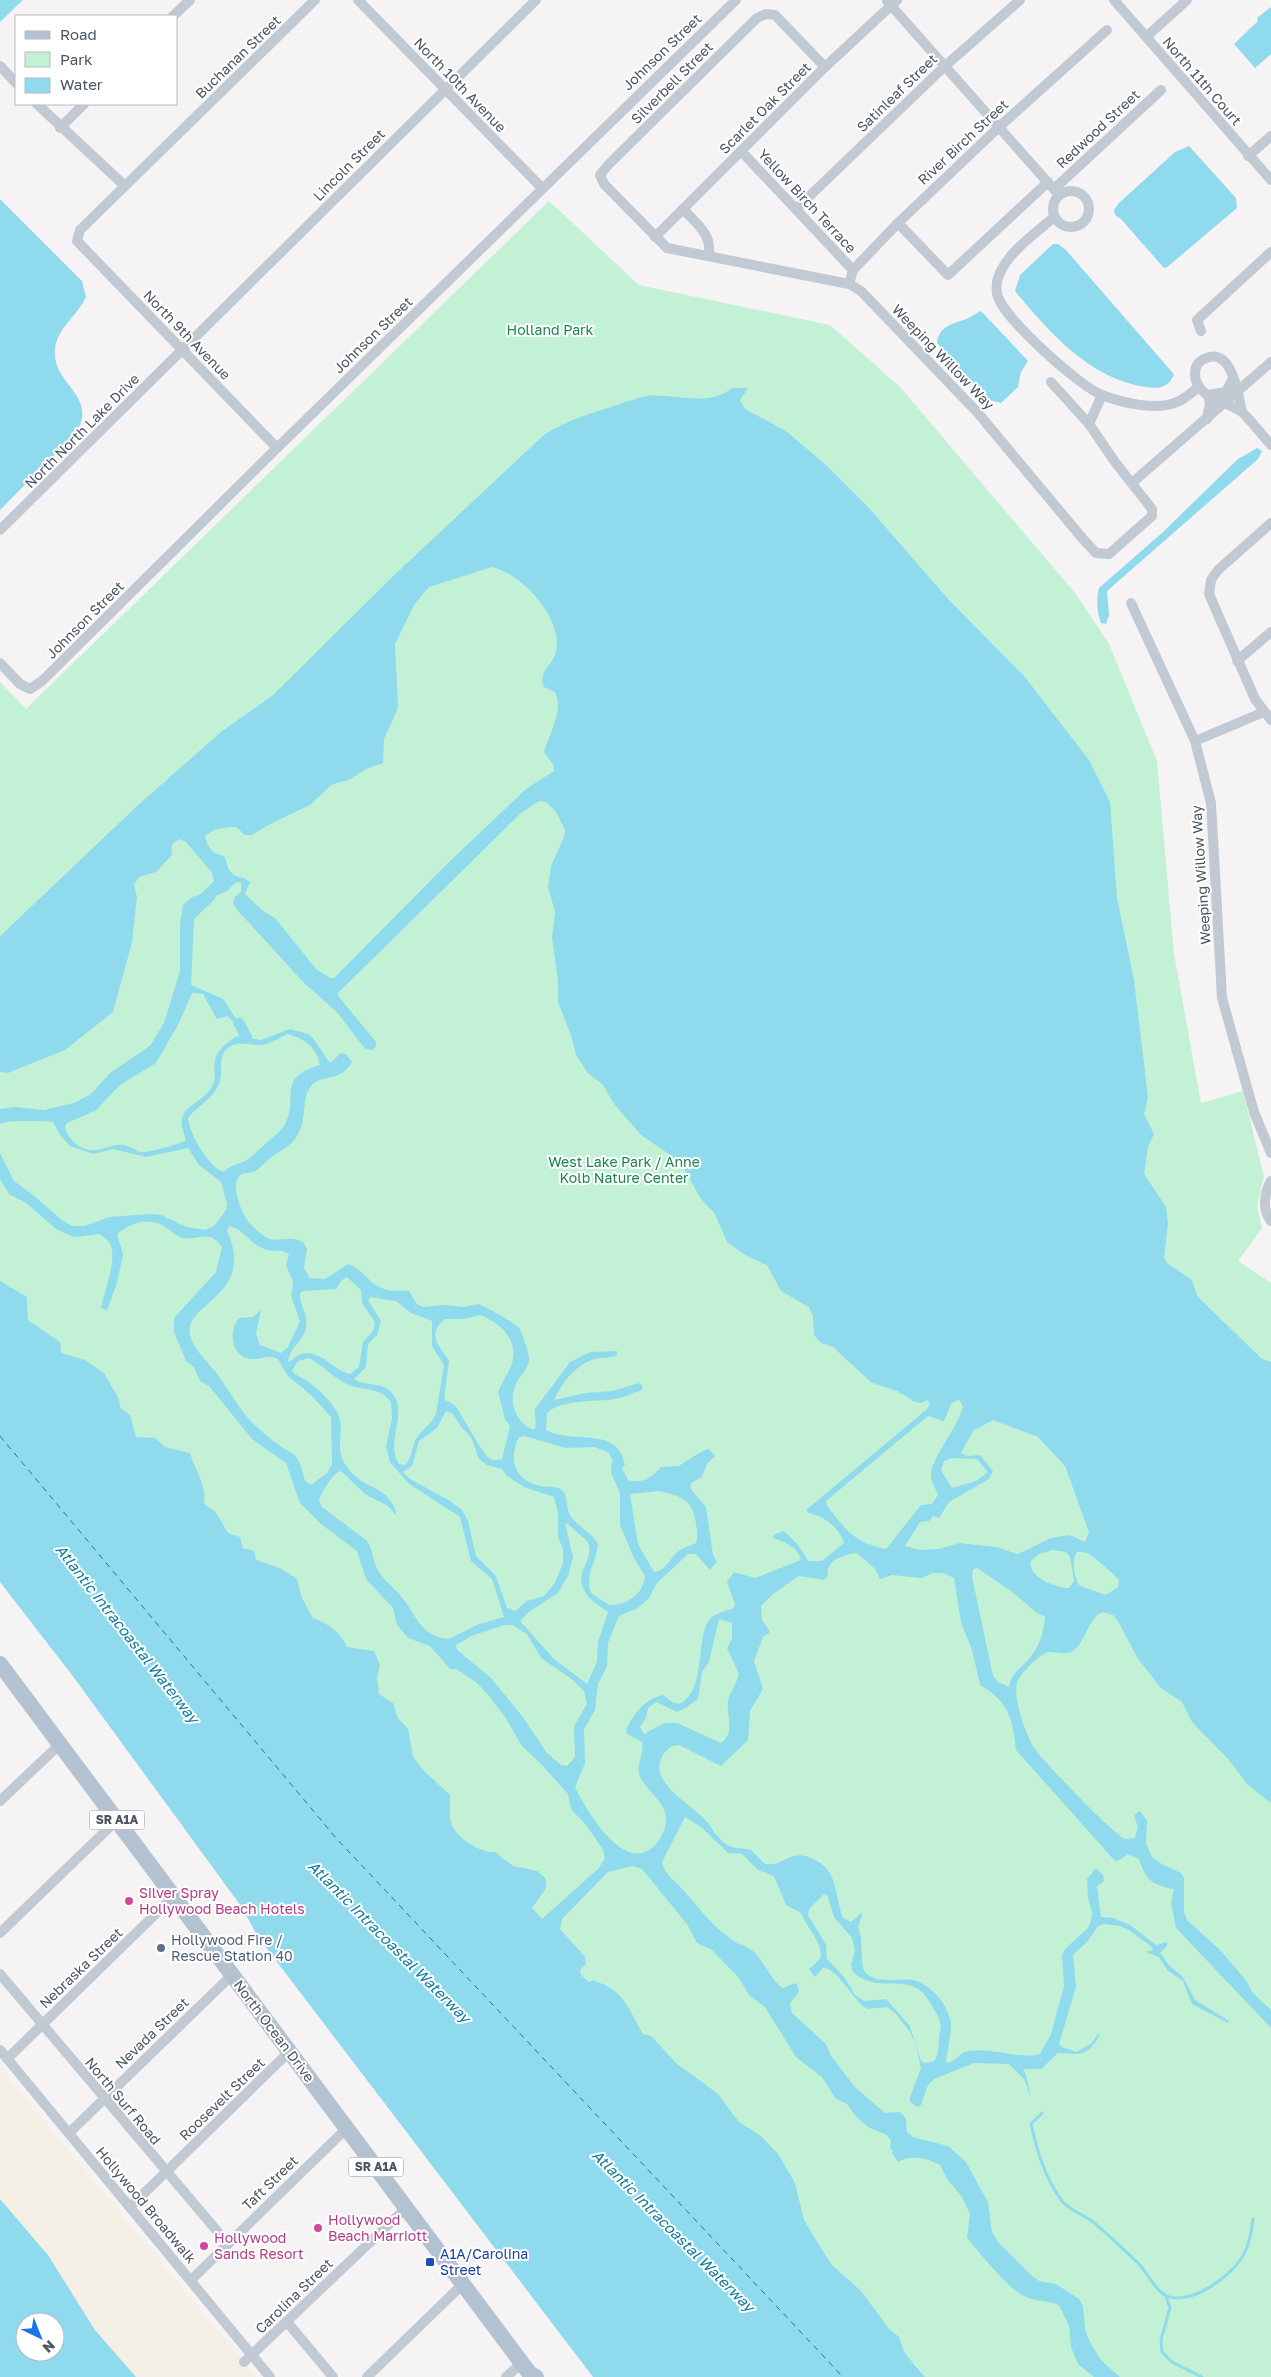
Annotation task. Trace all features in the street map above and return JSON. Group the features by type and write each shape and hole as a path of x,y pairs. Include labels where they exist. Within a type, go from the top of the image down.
{"main road":[{"name":"North Ocean Drive","path":"0,1666 530,2373"}],"street":[{"path":"174,15 190,0"},
{"name":"Buchanan Street","path":"77,241 80,230 315,0"},
{"name":"North 10th Avenue","path":"358,0 542,188"},
{"name":"Lincoln Street","path":"183,351 536,0"},
{"name":"Johnson Street","path":"0,663 20,684 30,689 42,681 277,448 736,0"},
{"name":"Satinleaf Street","path":"796,208 945,66 1020,0"},
{"name":"North 11th Court","path":"1114,0 1248,156 1271,180"},
{"path":"1146,37 1187,0"},
{"path":"891,2 1054,189 1073,191 1085,197 1088,204 1087,218 1083,223 1072,228 1061,225 1054,216 1054,189"},
{"name":"Scarlet Oak Street","path":"655,237 891,2"},
{"name":"Silverbell Street","path":"600,175 757,18 766,14 775,15 825,67"},
{"name":"River Birch Street","path":"849,284 853,270 898,224 999,127 1107,30"},
{"path":"0,66 15,82"},
{"name":"Redwood Street","path":"898,224 948,275 1054,189 1161,90"},
{"path":"37,105 60,128 126,186"},
{"path":"60,128 83,105"},
{"path":"1248,156 1271,136"},
{"name":"Yellow Birch Terrace","path":"741,151 853,270"},
{"name":"Weeping Willow Way","path":"600,175 604,184 667,248 849,284 861,291 977,412 1096,553 1109,554 1152,516 1152,509 1132,482"},
{"path":"683,209 708,236 709,256"},
{"path":"1054,216 1006,262 998,279 998,297 1008,314 1080,383 1102,395 1127,402 1169,405 1178,402 1199,387"},
{"name":"North 9th Avenue","path":"77,241 277,448"},
{"path":"1201,331 1197,320 1271,252"},
{"name":"North North Lake Drive","path":"0,530 183,351"},
{"path":"1242,412 1232,374 1220,358 1208,357 1201,360 1196,366 1195,374 1199,387 1208,395 1242,412 1271,445"},
{"path":"1051,382 1089,424 1115,462 1132,482 1225,404 1271,362"},
{"path":"1232,374 1244,376 1257,375"},
{"path":"1208,395 1226,392 1232,374"},
{"path":"1089,424 1102,395"},
{"path":"1207,419 1210,409 1208,395"},
{"path":"1194,741 1268,716 1254,699 1210,594 1211,580 1218,570 1271,523"},
{"name":"Weeping Willow Way","path":"1131,603 1194,741 1211,802 1222,998 1254,1112 1271,1153"},
{"path":"1237,661 1271,632"},
{"path":"1268,1218 1265,1198 1271,1181"},
{"path":"0,1800 60,1744"},
{"path":"0,1933 117,1820"},
{"name":"Nebraska Street","path":"7,2059 174,1896"},
{"name":"North Surf Road","path":"0,1974 166,2173 228,2244"},
{"name":"Nevada Street","path":"69,2132 232,1974"},
{"name":"Hollywood Broadwalk","path":"0,2050 270,2377"},
{"name":"Roosevelt Street","path":"130,2207 290,2051"},
{"name":"Taft Street","path":"191,2280 347,2128"},
{"name":"Carolina Street","path":"244,2362 406,2208"},
{"path":"367,2377 463,2284"},
{"path":"287,2322 333,2377"},
{"path":"506,2377 530,2373"}],"green space":[{"name":"West Lake Park / Anne Kolb Nature Center","path":"549,201 639,285 830,325 900,387 1075,593 1109,644 1157,761 1174,954 1201,1103 1243,1091 1264,1177 1257,1205 1262,1228 1238,1261 1271,1283 1271,2377 925,2377 916,2365 523,1977 0,1317 0,965 644,396 556,427 391,578 273,695 222,731 138,805 0,936 0,682 26,709"}],"sand":[{"path":"0,2067 256,2377 136,2377 95,2330 48,2255 0,2199"}],"water":[{"path":"0,0 23,0 0,22"},
{"path":"1271,7 1271,54 1255,68 1234,44 1258,21 1257,18"},
{"path":"1189,146 1236,198 1237,208 1166,268 1163,267 1121,219 1115,215 1114,210 1119,203 1175,152"},
{"path":"0,199 82,281 86,297 59,335 55,350 56,362 60,372 79,399 82,409 82,420 76,433 0,510"},
{"path":"1053,244 1058,244 1065,249 1172,372 1174,375 1169,383 1159,388 1145,387 1125,382 1089,364 1057,337 1015,291 1020,275"},
{"path":"981,311 1028,361 1021,372 1018,387 1001,403 986,399 937,343 941,332 948,326"},
{"name":"Atlantic Intracoastal Waterway","path":"732,388 748,388 740,400 745,409 786,431 826,465 868,507 949,600 1024,676 1089,760 1110,802 1117,898 1134,980 1148,1097 1144,1114 1154,1134 1148,1147 1144,1174 1166,1207 1168,1224 1164,1257 1167,1263 1192,1280 1197,1296 1262,1359 1271,1362 1271,1803 1248,1785 1228,1759 1192,1722 1182,1702 1161,1688 1138,1659 1113,1615 1102,1612 1097,1616 1082,1641 1071,1652 1048,1652 1036,1659 1018,1680 1016,1695 1027,1734 1034,1748 1093,1811 1125,1839 1135,1838 1138,1827 1134,1815 1140,1811 1147,1821 1146,1844 1152,1857 1181,1873 1184,1878 1184,1912 1187,1920 1220,1950 1246,1980 1252,1992 1271,2010 1271,2028 1176,1928 1171,1903 1174,1889 1160,1886 1147,1877 1139,1859 1127,1854 1120,1860 1115,1861 1016,1750 1011,1720 1003,1704 997,1697 980,1685 972,1650 961,1622 954,1578 943,1573 933,1573 921,1578 892,1575 880,1579 875,1569 857,1553 842,1556 833,1562 824,1580 799,1576 773,1594 761,1606 762,1620 770,1632 763,1637 754,1661 763,1689 750,1711 748,1740 721,1766 679,1745 668,1749 663,1755 660,1764 660,1773 670,1789 704,1818 722,1841 729,1846 751,1850 765,1864 773,1864 802,1855 813,1859 827,1870 832,1876 843,1918 851,1922 861,1913 862,1915 858,1927 863,1965 867,1974 883,1980 912,1980 919,1982 932,1990 942,2002 951,2023 946,2061 948,2063 962,2053 977,2050 1024,2056 1040,2054 1051,2034 1064,1986 1062,1956 1065,1949 1088,1928 1091,1921 1092,1912 1088,1898 1087,1879 1096,1868 1103,1875 1104,1881 1097,1886 1101,1917 1113,1918 1130,1925 1156,1945 1167,1942 1167,1946 1160,1953 1169,1965 1183,1977 1195,2000 1229,2021 1228,2023 1192,2004 1183,1981 1167,1970 1159,1957 1146,1952 1153,1950 1152,1947 1129,1930 1120,1926 1104,1924 1098,1926 1088,1941 1073,1955 1076,1987 1059,2044 1076,2052 1091,2044 1098,2034 1100,2035 1091,2048 1077,2054 1058,2053 1041,2069 1023,2069 1031,2098 1024,2079 1009,2064 974,2063 934,2079 928,2085 921,2105 917,2107 910,2102 910,2097 921,2068 916,2045 910,2032 895,2013 887,2007 867,2009 839,1978 828,1969 823,1968 815,1977 809,1969 820,1959 821,1954 818,1942 801,1913 786,1905 774,1876 758,1870 742,1854 728,1853 701,1827 685,1817 662,1862 668,1875 711,1921 731,1939 754,1952 779,1985 783,1988 795,1983 798,1986 799,1992 790,2003 792,2013 826,2044 831,2056 855,2087 885,2113 900,2112 906,2119 907,2132 913,2137 948,2146 966,2162 988,2202 992,2232 998,2242 1039,2281 1056,2284 1079,2299 1083,2306 1085,2330 1091,2344 1100,2359 1120,2377 1094,2377 1078,2364 1071,2347 1069,2326 1059,2305 1031,2299 1016,2291 993,2269 967,2238 970,2214 962,2197 947,2179 940,2165 930,2160 919,2158 909,2158 898,2162 892,2153 893,2150 890,2149 891,2141 887,2135 868,2127 856,2117 847,2104 835,2098 822,2077 796,2057 765,2007 749,1995 739,1978 712,1950 697,1943 687,1924 642,1869 633,1866 608,1872 562,1919 560,1929 585,1957 586,1964 580,1970 582,1976 589,1982 596,1981 608,1987 621,1997 643,2034 651,2036 677,2064 717,2093 739,2122 761,2136 778,2154 795,2183 804,2220 824,2253 832,2265 861,2291 890,2330 899,2337 904,2352 925,2377 593,2377 258,1937 241,1906 72,1675 0,1582 0,1281 27,1297 28,1320 60,1342 61,1353 85,1360 104,1373 119,1399 120,1407 130,1415 136,1437 155,1438 165,1447 190,1453 204,1491 204,1504 215,1511 228,1533 240,1537 243,1548 254,1551 256,1560 280,1568 297,1579 302,1598 313,1618 333,1629 347,1647 374,1651 380,1665 377,1678 379,1694 393,1703 398,1718 408,1729 413,1756 422,1769 450,1795 450,1817 454,1829 469,1844 482,1850 495,1852 513,1866 537,1871 546,1879 546,1888 532,1908 542,1919 599,1868 605,1858 603,1850 587,1826 571,1809 568,1794 522,1746 505,1717 489,1696 477,1683 456,1669 450,1669 430,1646 408,1638 397,1625 393,1608 366,1579 357,1551 321,1524 300,1503 286,1463 252,1439 209,1386 200,1381 194,1367 186,1361 174,1332 174,1318 216,1272 222,1247 217,1241 207,1237 180,1237 163,1225 154,1222 142,1222 127,1227 117,1234 123,1254 117,1283 107,1310 101,1308 112,1265 112,1248 108,1241 100,1234 74,1237 56,1229 26,1203 9,1194 0,1179 0,1153 14,1181 63,1221 72,1226 85,1226 109,1217 150,1214 161,1215 187,1227 205,1230 214,1226 226,1210 227,1204 221,1182 199,1165 188,1148 146,1157 113,1149 93,1154 70,1146 60,1135 53,1122 17,1121 0,1124 0,1109 15,1107 44,1110 74,1103 91,1094 110,1073 150,1046 164,1023 180,971 180,924 183,905 191,898 202,893 214,881 212,873 186,842 181,839 173,843 172,855 156,872 139,877 134,885 137,897 132,942 113,1012 65,1050 8,1073 0,1072 0,936 138,805 222,731 273,695 391,578 545,434 580,417 646,396 702,399 723,394","holes":["492,567 504,571 528,588 547,612 554,626 557,639 556,652 542,677 544,687 555,692 557,699 557,714 544,752 554,766 554,771 526,789 449,862 334,978 330,978 316,969 275,918 263,911 245,894 250,882 235,876 231,872 224,856 217,854 211,849 205,836 214,830 229,827 236,827 245,835 252,835 270,824 310,805 331,785 351,779 366,769 383,763 384,739 398,708 395,644 414,605 429,587","539,801 546,802 556,812 565,830 564,837 551,866 548,887 555,912 552,937 558,981 558,1002 571,1035 576,1055 588,1073 603,1085 614,1104 641,1135 666,1152 683,1167 701,1199 715,1214 727,1242 745,1255 767,1265 781,1291 809,1307 813,1316 814,1335 821,1343 833,1347 872,1383 897,1391 915,1402 921,1403 927,1400 930,1404 926,1410 806,1510 830,1523 840,1534 844,1543 822,1561 808,1561 797,1544 783,1531 774,1535 773,1538 794,1548 801,1560 755,1578 734,1572 727,1582 735,1604 734,1608 714,1615 706,1625 698,1675 688,1697 679,1704 672,1702 663,1695 656,1697 640,1708 632,1718 626,1730 627,1734 642,1742 639,1774 644,1784 661,1803 666,1815 663,1834 649,1850 638,1854 627,1851 605,1834 575,1787 585,1763 584,1729 595,1710 598,1684 607,1666 608,1643 619,1616 638,1608 649,1598 657,1583 688,1554 696,1554 710,1570 717,1562 713,1555 706,1507 690,1488 691,1483 702,1477 707,1464 715,1456 709,1449 679,1466 661,1467 642,1481 628,1480 622,1468 625,1465 621,1453 614,1445 604,1440 557,1434 546,1430 547,1413 561,1405 615,1399 642,1390 643,1386 639,1383 612,1391 586,1393 554,1400 565,1381 580,1366 594,1359 617,1355 617,1351 590,1352 570,1362 535,1409 536,1427 532,1429 526,1426 517,1416 513,1403 514,1390 529,1360 524,1339 516,1325 479,1304 464,1307 444,1305 423,1307 417,1304 409,1291 390,1290 379,1287 359,1270 348,1264 325,1279 310,1278 304,1268 307,1249 303,1242 293,1239 270,1239 254,1228 245,1217 239,1204 236,1193 238,1177 255,1171 295,1139 302,1125 306,1097 311,1086 316,1082 342,1073 352,1062 346,1054 341,1053 329,1062 313,1038 308,1034 290,1029 261,1040 237,1036 225,1045 218,1052 215,1059 215,1077 209,1091 184,1114 182,1128 185,1141 144,1152 123,1145 91,1150 81,1147 72,1141 65,1127 67,1123 95,1111 120,1085 156,1063 179,1023 192,993 203,994 217,1019 227,1016 236,1024 239,1023 223,999 191,985 194,919 217,895 226,892 235,883 241,882 241,892 235,897 233,904 239,912 305,984 337,1012 365,1049 372,1050 376,1047 376,1042 339,997 338,993 521,813","287,1034 299,1038 309,1045 316,1054 320,1065 297,1077 292,1084 290,1107 284,1126 247,1160 233,1165 223,1172 211,1163 200,1148 188,1118 209,1098 219,1084 222,1058 226,1050 238,1044 262,1045 270,1043","229,1226 234,1227 262,1248 283,1251 289,1254 286,1265 293,1282 291,1296 300,1321 288,1347 281,1353 260,1345 256,1334 261,1310 253,1317 239,1318 233,1330 233,1343 239,1354 244,1357 251,1359 271,1357 278,1359 287,1375 312,1396 331,1417 332,1464 327,1473 311,1485 305,1481 301,1465 296,1457 268,1437 248,1418 218,1375 196,1349 190,1335 191,1324 197,1315 217,1296 233,1270 234,1253 227,1231","347,1277 361,1290 362,1303 375,1322 373,1331 363,1342 359,1367 350,1374 318,1356 306,1353 288,1362 291,1352 305,1332 307,1323 300,1293 303,1291 336,1289 342,1280","371,1297 396,1301 411,1313 432,1321 432,1346 444,1365 436,1414 416,1439 405,1465 399,1464 395,1456 394,1447 398,1418 396,1400 391,1392 383,1386 363,1383 354,1379 366,1367 368,1344 377,1335 381,1321 368,1300","481,1315 500,1326 512,1344 513,1359 498,1392 505,1419 510,1426 502,1459 493,1460 487,1456 456,1406 444,1399 449,1361 438,1345 435,1335 439,1325 445,1319 464,1319","309,1358 349,1385 381,1393 391,1402 392,1418 386,1446 390,1462 408,1483 460,1517 471,1561 492,1579 504,1617 479,1624 449,1639 431,1634 419,1623 400,1595 379,1572 366,1540 322,1507 319,1501 322,1493 331,1479 341,1471 365,1494 388,1506 397,1516 394,1506 389,1499 359,1479 345,1464 340,1449 340,1420 334,1407 318,1389 292,1371 298,1361","959,1399 963,1407 960,1415 939,1452 932,1469 931,1478 938,1495 932,1504 921,1505 886,1549 866,1543 846,1529 827,1506 826,1501 928,1416 944,1421 951,1404","446,1411 453,1414 462,1428 471,1437 479,1459 487,1465 502,1469 507,1476 524,1487 554,1497 558,1513 558,1537 563,1549 563,1563 555,1583 544,1596 527,1601 515,1611 507,1608 496,1576 476,1556 468,1521 462,1510 450,1501 410,1479 403,1472 412,1466 419,1441 437,1428","993,1420 1038,1437 1065,1466 1089,1532 1085,1542 1070,1535 1051,1538 1018,1554 996,1547 959,1543 939,1549 920,1550 905,1546 920,1522 929,1521 933,1516 939,1518 949,1502 989,1479 993,1471 980,1455 968,1456 961,1453 973,1431","524,1436 566,1448 595,1447 609,1453 612,1459 611,1473 620,1493 620,1525 634,1558 645,1576 641,1589 633,1598 616,1605 609,1605 591,1593 589,1581 598,1544 572,1518 568,1510 566,1496 561,1489 532,1483 519,1474 514,1461 514,1453 519,1437","952,1458 977,1459 988,1472 976,1481 952,1488 941,1470 944,1461","659,1491 680,1497 689,1504 694,1516 697,1534 696,1543 680,1550 662,1569 654,1572 638,1544 630,1494","565,1523 587,1541 589,1547 589,1554 582,1574 583,1588 591,1599 608,1612 598,1642 597,1662 587,1684 554,1659 520,1621 529,1612 558,1593 568,1576 573,1557","1053,1550 1066,1552 1070,1557 1074,1581 1069,1588 1050,1584 1038,1577 1031,1567 1031,1561 1039,1554","1077,1552 1088,1553 1119,1580 1118,1587 1106,1595 1080,1586 1076,1578 1074,1560","977,1568 1011,1591 1037,1613 1045,1616 1042,1635 1037,1646 1031,1657 1013,1676 1009,1687 997,1681 993,1676 972,1577 973,1569","719,1619 732,1623 732,1639 727,1648 739,1674 728,1701 729,1729 726,1739 721,1743 677,1723 664,1723 644,1734 640,1727 646,1718 648,1708 656,1702 677,1712 698,1699 702,1672 709,1662","504,1625 512,1625 527,1634 541,1658 573,1680 584,1691 587,1704 574,1726 575,1757 567,1766 561,1765 547,1753 522,1716 491,1678 457,1650 456,1645 471,1636","824,1894 827,1895 834,1917 852,1938 855,1950 851,1965 853,1972 875,1983 915,1987 924,1994 932,2006 941,2027 937,2054 934,2061 925,2063 921,2061 910,2026 886,1999 864,2001 855,1995 844,1977 827,1959 826,1945 808,1915 809,1909"]},
{"path":"1257,448 1262,451 1258,459 1107,591 1109,615 1106,624 1101,623 1097,606 1099,588 1162,533 1238,459"},
{"path":"0,2199 48,2255 95,2330 136,2377 0,2377"}],"waterway":[{"path":"239,1023 247,1038"},
{"path":"1042,2113 1031,2124 1042,2164 1062,2201 1093,2222 1121,2247 1138,2263 1157,2289 1165,2295 1175,2298 1187,2297 1211,2287 1222,2279 1240,2261 1245,2252 1253,2219"},
{"path":"1166,2296 1170,2308 1161,2340 1162,2352 1172,2362 1202,2377"}],"ferry route":[{"path":"0,1436 336,1838 843,2377"}],"place":[{"name":"Silver Spray Hollywood Beach Hotels","path":"129,1901"},
{"name":"Hollywood Fire / Rescue Station 40","path":"161,1948"},
{"name":"Hollywood Beach Marriott","path":"318,2228"},
{"name":"Hollywood Sands Resort","path":"204,2246"},
{"name":"A1A/Carolina Street","path":"430,2262"}],"park label":[{"name":"Holland Park","path":"550,330"}]}
